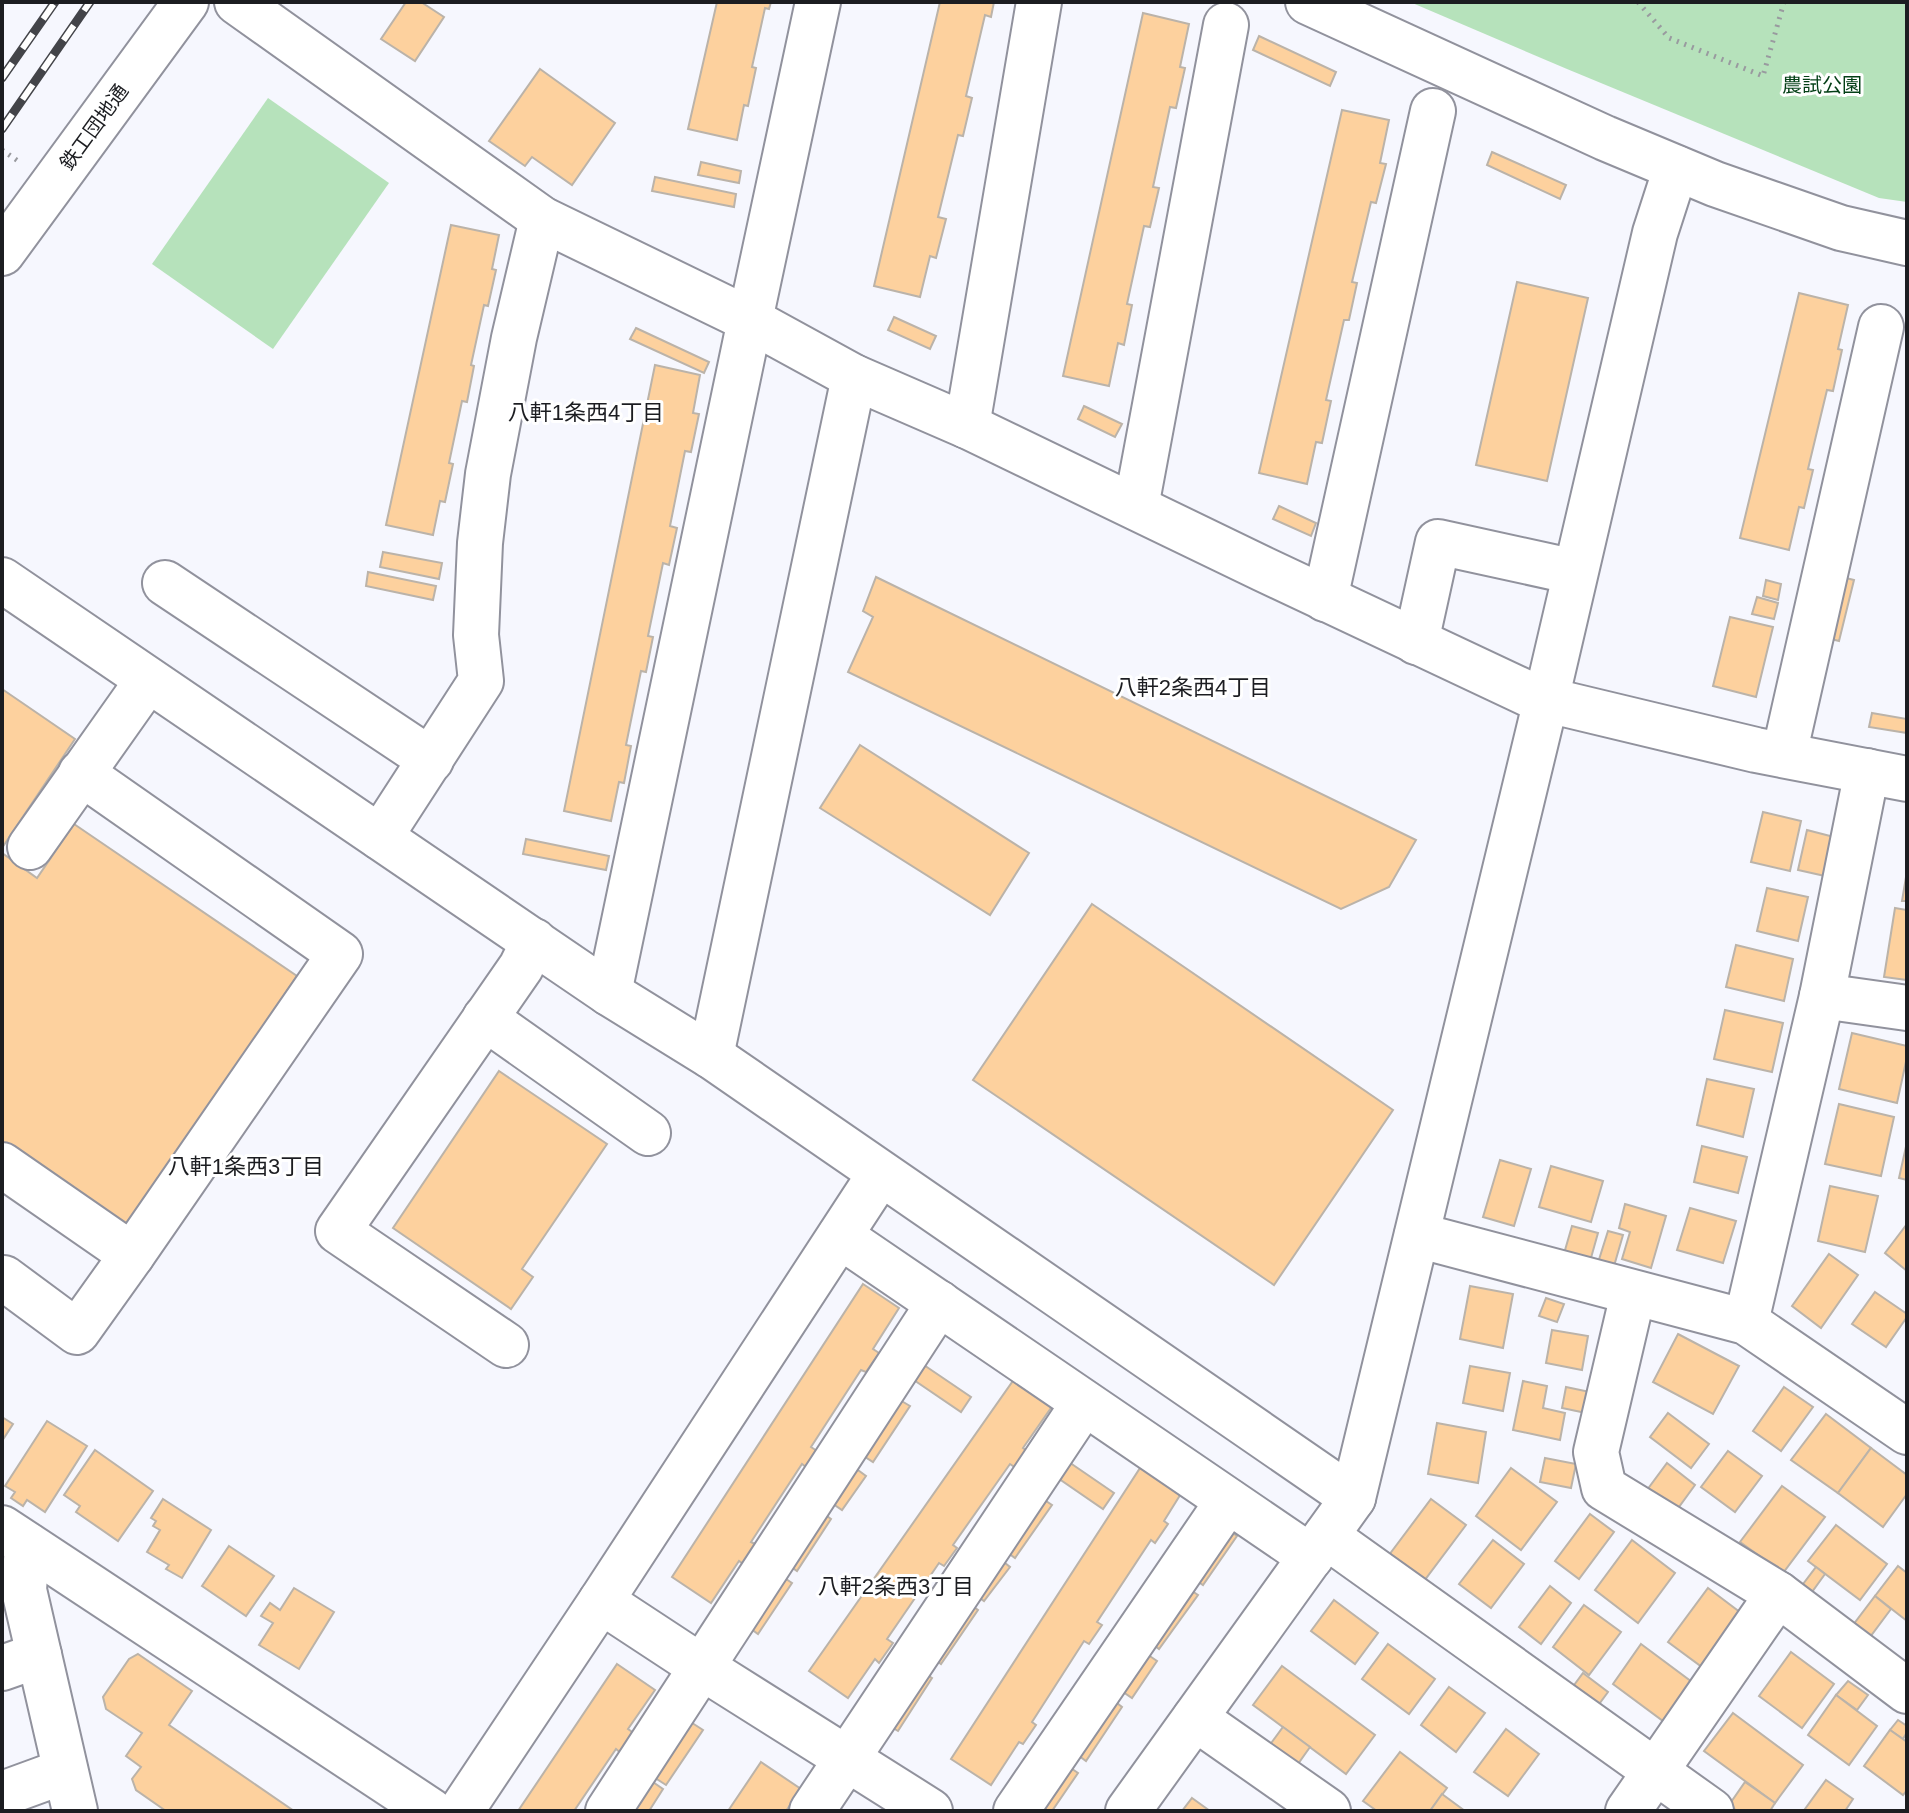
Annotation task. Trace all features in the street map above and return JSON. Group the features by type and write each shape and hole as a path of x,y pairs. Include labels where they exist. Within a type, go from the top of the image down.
{"street":[{"name":"鉄工団地通","path":"2,253 186,2"},
{"path":"237,2 542,219 750,320 854,377 967,426 1416,642 1535,697 1784,755 1887,775 1822,996 1746,1322"},
{"path":"609,993 818,2"},
{"path":"967,426 1039,2"},
{"path":"1308,2 1605,138 1715,184 1841,228 1907,243"},
{"path":"1136,507 1226,25"},
{"path":"1325,599 1433,111"},
{"path":"1128,1811 1353,1498 1546,700 1655,233 1676,168"},
{"path":"380,837 481,681 476,635 480,543 488,474 514,338 542,219"},
{"path":"1784,755 1881,327"},
{"path":"711,1056 854,377"},
{"path":"1416,642 1438,542 1575,572"},
{"path":"2,580 609,993 711,1056 1353,1498"},
{"path":"165,583 431,760"},
{"path":"30,847 148,680"},
{"path":"4,1278 77,1332 340,954 81,773"},
{"path":"506,1345 338,1231 521,967 534,941"},
{"path":"1822,996 1907,1008"},
{"path":"485,1018 648,1133"},
{"path":"2,1165 132,1255"},
{"path":"461,1811 880,1174"},
{"path":"1417,1235 1746,1322 1907,1432"},
{"path":"840,1236 1228,1501 1318,1546 1711,1811"},
{"path":"1633,1294 1596,1452 1604,1488 1778,1594 1907,1691"},
{"path":"608,1811 939,1303"},
{"path":"812,1811 1084,1403"},
{"path":"1016,1811 1228,1501"},
{"path":"2,1794 70,1791 20,1662 24,1590 15,1536"},
{"path":"15,1536 431,1811"},
{"path":"1628,1811 1778,1594"},
{"path":"601,1601 847,1758 903,1804"},
{"path":"1195,1718 1328,1811"}],"path":[{"path":"1638,2 1669,38 1763,76 1784,2"},
{"path":"2,150 19,161"}],"green space":[{"name":"農試公園","path":"1410,2 1907,2 1907,202 1879,198"},
{"path":"268,98 389,183 273,349 152,264"}],"building":[{"path":"406,2 421,2 444,17 415,61 381,39"},
{"path":"717,2 771,2 769,9 765,8 752,67 756,68 748,106 744,105 737,140 688,129"},
{"path":"940,2 994,2 991,17 985,15 966,96 972,98 963,136 958,135 938,217 946,219 936,258 930,256 920,297 874,286"},
{"path":"1143,13 1189,24 1180,67 1185,68 1176,108 1170,107 1153,187 1159,188 1150,227 1144,226 1127,304 1132,305 1124,345 1118,343 1109,386 1063,376"},
{"path":"1259,36 1336,72 1330,86 1253,50"},
{"path":"540,69 615,123 572,185 532,157 525,166 489,141"},
{"path":"1342,110 1389,120 1380,163 1386,164 1376,203 1371,202 1352,282 1357,283 1349,320 1344,320 1326,400 1331,401 1322,443 1316,442 1307,484 1259,473"},
{"path":"1492,152 1566,185 1560,199 1487,165"},
{"path":"701,162 741,171 739,183 698,175"},
{"path":"655,177 736,194 734,207 652,191"},
{"path":"451,225 499,235 492,269 496,270 488,306 484,305 471,365 474,366 467,402 462,401 449,463 453,464 445,502 440,501 433,535 386,525"},
{"path":"1517,282 1588,298 1547,481 1476,465"},
{"path":"1799,293 1848,305 1833,391 1827,390 1808,469 1813,470 1804,508 1799,507 1789,550 1740,538"},
{"path":"894,317 936,336 930,349 888,330"},
{"path":"636,328 709,362 704,373 630,339"},
{"path":"655,365 700,375 693,413 699,414 691,452 685,451 670,526 677,528 669,565 663,563 648,636 653,637 646,672 641,671 626,745 631,746 624,783 619,782 611,821 564,811"},
{"path":"1084,406 1122,424 1115,437 1078,419"},
{"path":"1279,506 1316,523 1311,536 1273,519"},
{"path":"383,552 442,563 439,579 380,567"},
{"path":"368,572 436,586 433,600 366,586"},
{"path":"876,577 1416,840 1389,887 1341,909 848,672 873,617 863,611"},
{"path":"1842,577 1854,580 1839,641 1827,638"},
{"path":"1766,580 1781,584 1778,600 1763,596"},
{"path":"1757,597 1778,603 1774,619 1752,614"},
{"path":"1730,617 1773,627 1756,697 1713,686"},
{"path":"2,689 75,739 2,848"},
{"path":"1872,713 1907,719 1907,733 1869,727"},
{"path":"860,745 1029,853 990,915 820,808"},
{"path":"1763,812 1801,821 1790,871 1751,862"},
{"path":"74,824 297,976 125,1230 2,1146 2,853 37,878"},
{"path":"1807,830 1834,837 1825,876 1798,870"},
{"path":"526,839 609,856 606,870 523,854"},
{"path":"1907,871 1907,901 1902,901"},
{"path":"1767,888 1808,897 1798,941 1757,931"},
{"path":"1092,904 1393,1110 1274,1285 973,1080"},
{"path":"1895,908 1907,910 1907,980 1884,977"},
{"path":"1736,945 1793,959 1784,1001 1726,987"},
{"path":"1725,1010 1783,1023 1772,1072 1714,1059"},
{"path":"1852,1033 1907,1046 1897,1103 1839,1089"},
{"path":"499,1071 607,1144 522,1269 533,1277 511,1309 393,1228"},
{"path":"1707,1079 1754,1089 1743,1137 1697,1125"},
{"path":"1839,1104 1894,1117 1881,1176 1825,1164"},
{"path":"1907,1142 1907,1180 1899,1178"},
{"path":"1702,1146 1747,1157 1738,1193 1694,1182"},
{"path":"1500,1160 1531,1169 1514,1226 1483,1217"},
{"path":"1551,1166 1603,1181 1591,1222 1539,1207"},
{"path":"1830,1186 1878,1196 1865,1252 1818,1241"},
{"path":"1625,1204 1666,1216 1651,1268 1622,1259 1630,1232 1619,1228"},
{"path":"1690,1208 1736,1221 1723,1263 1677,1250"},
{"path":"1907,1224 1907,1271 1885,1253"},
{"path":"1572,1226 1598,1233 1589,1265 1563,1257"},
{"path":"1608,1231 1623,1235 1612,1273 1596,1269"},
{"path":"1829,1254 1858,1275 1821,1328 1792,1306"},
{"path":"863,1284 899,1308 873,1349 879,1353 866,1372 861,1370 811,1447 817,1451 806,1467 802,1464 751,1542 759,1546 746,1566 739,1561 711,1603 672,1577"},
{"path":"1470,1286 1513,1294 1503,1348 1460,1339"},
{"path":"1875,1292 1907,1314 1886,1347 1852,1324"},
{"path":"1546,1298 1564,1304 1557,1322 1539,1316"},
{"path":"1552,1330 1588,1336 1582,1370 1546,1363"},
{"path":"1678,1334 1739,1366 1713,1414 1653,1382"},
{"path":"918,1361 971,1397 961,1412 908,1376"},
{"path":"1470,1366 1510,1373 1503,1411 1463,1403"},
{"path":"1015,1378 1053,1405 1023,1448 1027,1451 1016,1468 1010,1464 953,1545 957,1548 944,1566 939,1563 887,1639 893,1643 879,1663 875,1659 848,1698 809,1671"},
{"path":"1523,1381 1547,1386 1543,1408 1565,1413 1560,1440 1513,1430"},
{"path":"1566,1387 1590,1392 1586,1413 1562,1408"},
{"path":"1784,1387 1813,1407 1781,1451 1753,1431"},
{"path":"893,1396 910,1406 873,1462 856,1451"},
{"path":"1668,1413 1709,1444 1691,1468 1650,1437"},
{"path":"1826,1414 1871,1448 1838,1493 1791,1460"},
{"path":"2,1417 13,1424 2,1441"},
{"path":"47,1421 87,1446 45,1512 27,1500 23,1506 11,1498 15,1492 5,1486"},
{"path":"1437,1423 1486,1432 1478,1483 1428,1474"},
{"path":"1871,1448 1907,1475 1907,1494 1883,1527 1838,1493"},
{"path":"95,1450 153,1491 118,1541 76,1512 80,1506 64,1495"},
{"path":"1728,1451 1762,1476 1735,1512 1701,1487"},
{"path":"1063,1458 1114,1493 1103,1509 1052,1474"},
{"path":"1545,1458 1576,1464 1571,1488 1540,1482"},
{"path":"847,1462 866,1476 842,1510 823,1497"},
{"path":"1667,1463 1695,1485 1676,1511 1647,1490"},
{"path":"1142,1465 1182,1492 1164,1521 1168,1524 1155,1543 1151,1540 1097,1622 1102,1625 1089,1644 1084,1641 1032,1722 1036,1725 1023,1744 1019,1742 991,1785 951,1759"},
{"path":"1511,1468 1557,1502 1521,1550 1476,1516"},
{"path":"1782,1486 1825,1517 1783,1573 1740,1542"},
{"path":"1037,1495 1052,1505 1015,1558 1000,1547"},
{"path":"163,1499 211,1530 182,1578 166,1569 169,1565 147,1552 160,1530 153,1526 156,1521 151,1518"},
{"path":"1431,1499 1466,1525 1424,1581 1389,1555"},
{"path":"819,1510 831,1519 797,1571 784,1562"},
{"path":"1590,1514 1614,1532 1579,1579 1555,1561"},
{"path":"1836,1525 1887,1564 1860,1600 1808,1561"},
{"path":"1225,1527 1237,1536 1203,1585 1190,1576"},
{"path":"1493,1540 1524,1564 1491,1608 1459,1584"},
{"path":"1632,1540 1675,1573 1638,1623 1595,1590"},
{"path":"229,1546 274,1576 246,1616 202,1586"},
{"path":"995,1555 1010,1567 984,1601 969,1590"},
{"path":"1898,1566 1907,1573 1907,1621 1875,1596"},
{"path":"1816,1567 1825,1574 1804,1603 1794,1596"},
{"path":"777,1573 792,1583 758,1634 743,1623"},
{"path":"1183,1585 1198,1595 1159,1649 1145,1638"},
{"path":"1550,1586 1571,1603 1541,1644 1519,1627"},
{"path":"294,1588 334,1612 299,1669 259,1645 273,1623 261,1616 270,1603 280,1610"},
{"path":"1708,1588 1745,1616 1706,1670 1668,1642"},
{"path":"1875,1596 1891,1609 1870,1637 1853,1625"},
{"path":"963,1599 978,1610 941,1664 926,1653"},
{"path":"1334,1600 1378,1633 1355,1664 1311,1631"},
{"path":"1584,1605 1621,1632 1589,1675 1553,1647"},
{"path":"1388,1644 1435,1679 1409,1714 1362,1679"},
{"path":"1641,1644 1692,1682 1663,1721 1613,1684"},
{"path":"1138,1648 1157,1661 1132,1698 1113,1685"},
{"path":"1791,1652 1834,1684 1802,1728 1759,1696"},
{"path":"138,1654 192,1691 169,1725 294,1811 166,1811 136,1790 132,1779 141,1767 126,1756 142,1733 106,1709 103,1697 129,1659"},
{"path":"617,1664 655,1690 628,1729 635,1734 622,1754 616,1749 574,1811 518,1811"},
{"path":"1282,1666 1375,1735 1346,1774 1253,1705"},
{"path":"918,1669 932,1678 898,1731 883,1722"},
{"path":"1583,1673 1608,1692 1591,1715 1566,1696"},
{"path":"1848,1681 1868,1695 1857,1710 1836,1695"},
{"path":"1449,1687 1485,1713 1456,1752 1421,1725"},
{"path":"1836,1695 1877,1726 1849,1765 1808,1735"},
{"path":"1108,1696 1122,1707 1086,1761 1071,1750"},
{"path":"1733,1713 1803,1765 1775,1803 1704,1751"},
{"path":"686,1719 703,1730 666,1785 649,1774"},
{"path":"1898,1720 1907,1726 1903,1739 1890,1730"},
{"path":"1283,1727 1310,1747 1293,1771 1266,1750"},
{"path":"1506,1729 1539,1754 1508,1796 1474,1772"},
{"path":"1890,1730 1907,1742 1907,1790 1903,1795 1864,1766"},
{"path":"1400,1752 1447,1788 1430,1811 1377,1811 1363,1801"},
{"path":"761,1762 801,1789 786,1811 728,1811"},
{"path":"1062,1762 1078,1773 1052,1811 1029,1811"},
{"path":"647,1778 663,1789 649,1811 625,1811"},
{"path":"1826,1780 1853,1799 1845,1811 1805,1809"},
{"path":"1745,1782 1775,1803 1770,1811 1737,1811 1729,1805"},
{"path":"1442,1794 1465,1811 1430,1811"},
{"path":"1192,1798 1210,1811 1182,1811"}],"railway":[{"path":"2,78 55,2"},
{"path":"2,129 90,2"}],"district":[{"name":"八軒1条西4丁目","path":"586,412"},
{"name":"八軒2条西4丁目","path":"1193,687"},
{"name":"八軒1条西3丁目","path":"246,1166"},
{"name":"八軒2条西3丁目","path":"896,1586"}]}
